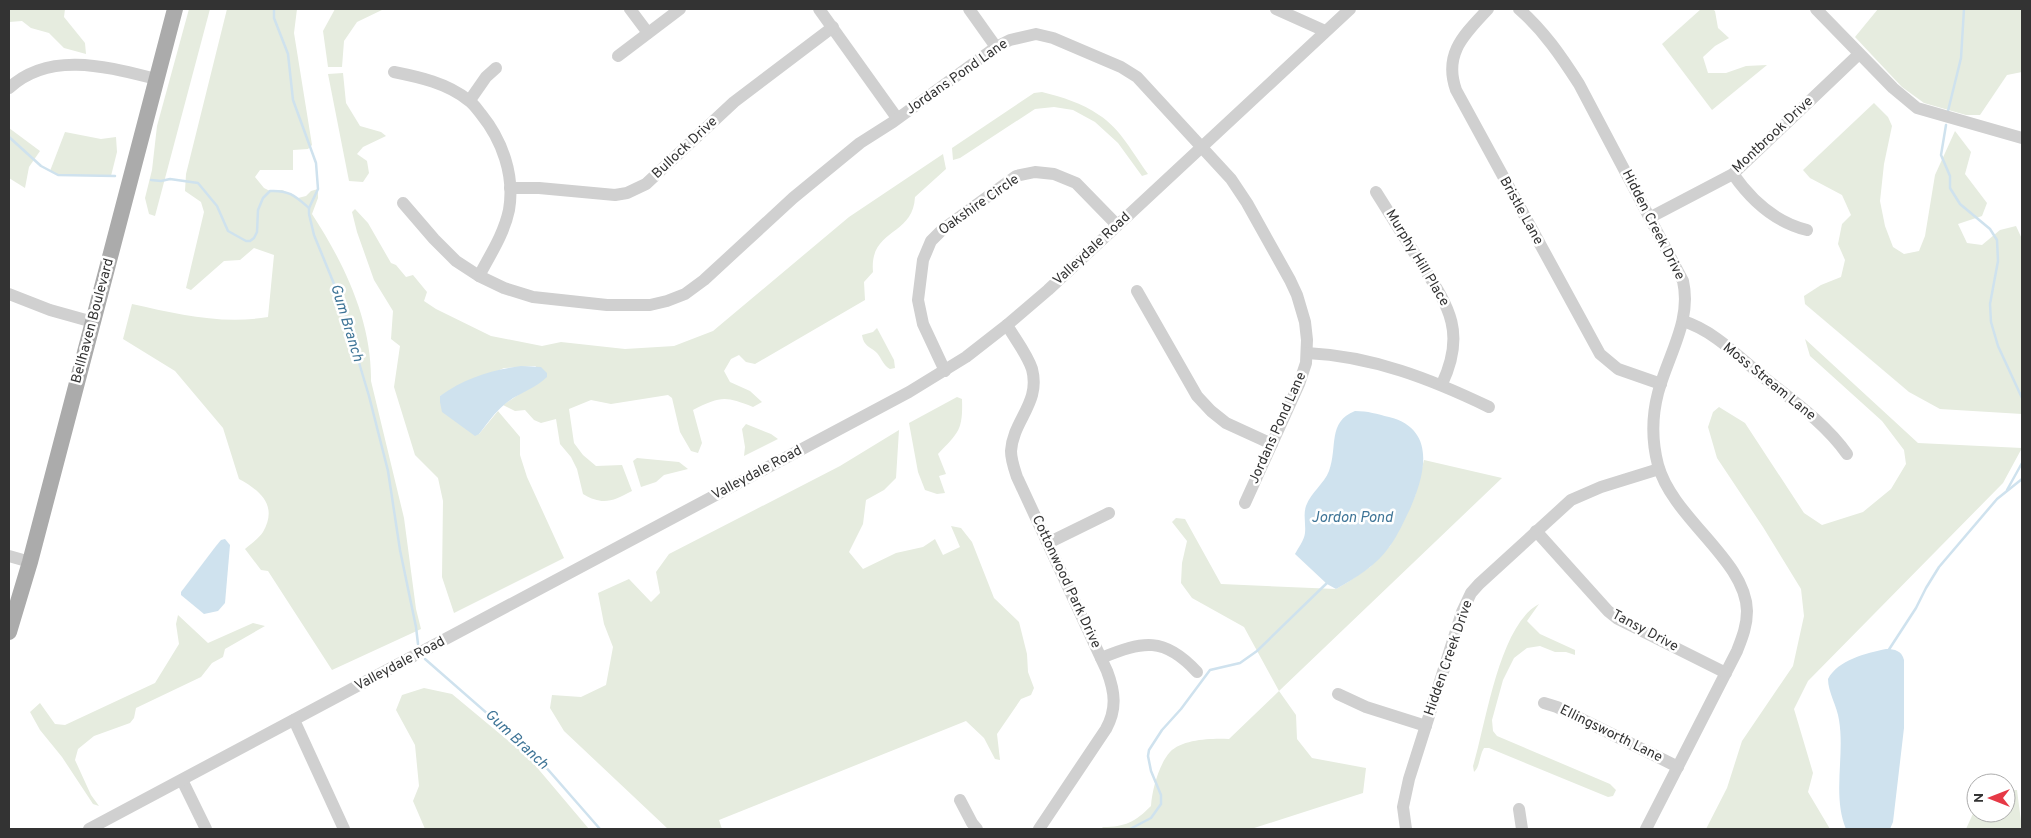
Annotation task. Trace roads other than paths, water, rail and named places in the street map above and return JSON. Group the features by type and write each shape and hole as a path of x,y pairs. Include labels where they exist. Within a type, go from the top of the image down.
{"main road":[{"name":"Bellhaven Boulevard","path":"9,632 30,562 175,9"}],"street":[{"path":"630,9 648,33"},
{"path":"618,56 680,9"},
{"path":"819,9 897,118"},
{"path":"969,9 996,47"},
{"path":"1276,9 1326,31"},
{"name":"Valleydale Road","path":"89,829 909,392 966,357 1007,325 1350,9"},
{"name":"Bristle Lane","path":"1488,9 1464,35 1456,49 1452,62 1452,77 1456,90 1600,354 1618,369 1661,384"},
{"name":"Hidden Creek Drive","path":"1519,9 1542,31 1569,68 1651,217 1683,281 1686,302 1683,321 1661,384 1655,410 1655,450 1659,469 1671,494 1684,514 1724,560 1741,585 1747,610 1743,637 1646,829"},
{"path":"1816,9 1893,88 1917,108 2022,138"},
{"name":"Bullock Drive","path":"510,188 539,188 615,195 637,189 646,184 734,102 832,27"},
{"name":"Jordans Pond Lane","path":"403,203 456,261 479,276 504,288 533,297 634,306 668,301 685,294 704,280 818,176 860,142 897,118 996,47 1010,40 1036,34 1053,38 1121,67 1136,77 1202,146 1240,191 1290,280 1299,301 1305,322 1307,353 1301,378 1244,504"},
{"name":"Montbrook Drive","path":"1651,217 1733,174 1859,54"},
{"path":"9,88 33,72 55,66 70,65 101,67 156,79"},
{"path":"470,100 486,77 496,68"},
{"path":"394,72 437,83 452,89 470,100 492,127 501,146 508,166 509,210 501,235 479,276"},
{"name":"Oakshire Circle","path":"945,370 923,324 918,300 923,260 931,240 943,229 1016,176 1035,172 1054,174 1076,183 1117,225"},
{"path":"1733,174 1744,189 1763,208 1783,222 1806,230"},
{"name":"Murphy Hill Place","path":"1376,192 1448,306 1454,344 1449,367 1442,384"},
{"path":"1137,291 1197,396 1226,423 1272,444"},
{"path":"9,294 50,310 93,322"},
{"name":"Moss Stream Lane","path":"1683,321 1702,328 1825,427 1847,454"},
{"name":"Cottonwood Park Drive","path":"1007,325 1032,368 1034,388 1029,408 1012,442 1012,460 1017,477 1101,658 1114,694 1112,718 1106,729 1039,829"},
{"path":"1307,353 1349,357 1372,362 1442,384 1489,407"},
{"name":"Hidden Creek Drive","path":"1406,829 1403,807 1404,796 1462,612 1472,593 1479,584 1571,500 1659,469"},
{"path":"1048,543 1109,513"},
{"name":"Tansy Drive","path":"1536,531 1608,611 1618,619 1726,673"},
{"path":"9,556 30,562"},
{"path":"1101,658 1126,648 1150,644 1170,650 1197,672"},
{"path":"1338,694 1366,707 1426,726"},
{"name":"Ellingsworth Lane","path":"1544,703 1557,707 1678,767"},
{"path":"294,720 344,829"},
{"path":"182,780 206,829"},
{"path":"960,800 977,829"},
{"path":"1519,809 1522,829"}],"water":[{"path":"521,366 541,367 547,373 547,377 505,404 494,414 479,434 475,436 442,412 440,396 459,384 499,370"},
{"name":"Jordon Pond","path":"1355,411 1389,417 1404,423 1415,432 1421,442 1423,468 1410,509 1385,553 1358,576 1336,589 1327,584 1295,554 1304,536 1306,506 1311,496 1324,480 1332,462 1337,428 1346,416"},
{"path":"225,539 230,545 225,603 218,611 204,614 181,595 181,592 216,546 221,540"},
{"path":"1886,649 1898,651 1902,654 1904,660 1904,728 1893,822 1890,829 1846,829 1842,816 1839,789 1841,747 1839,720 1829,689 1828,679 1845,662 1861,655"}],"waterway":[{"name":"Gum Branch","path":"274,9 274,18 288,54 293,100 316,163 318,189 309,208 309,214 314,235 339,296 369,396 388,471 400,550 418,644"},
{"path":"1948,111 1961,58 1964,9"},
{"path":"1946,125 1941,155 1950,176 1950,188 1960,204 1990,229 1997,240 1998,261 1990,304 1991,322 1998,346 2022,398"},
{"path":"9,137 41,166 58,175 115,176"},
{"path":"151,180 161,181 170,179 198,183 217,206 228,231 246,241 254,238 257,232 258,210 263,198 270,191 291,195 309,208"},
{"path":"2007,490 2022,463"},
{"path":"1888,651 1916,608 1939,567 1997,499 2022,479"},
{"path":"1130,829 1151,818 1161,804 1161,795 1151,771 1148,756 1149,750 1162,730 1181,709 1210,670 1240,663 1257,651 1328,582"},
{"name":"Gum Branch","path":"425,659 537,757 600,829"}]}
